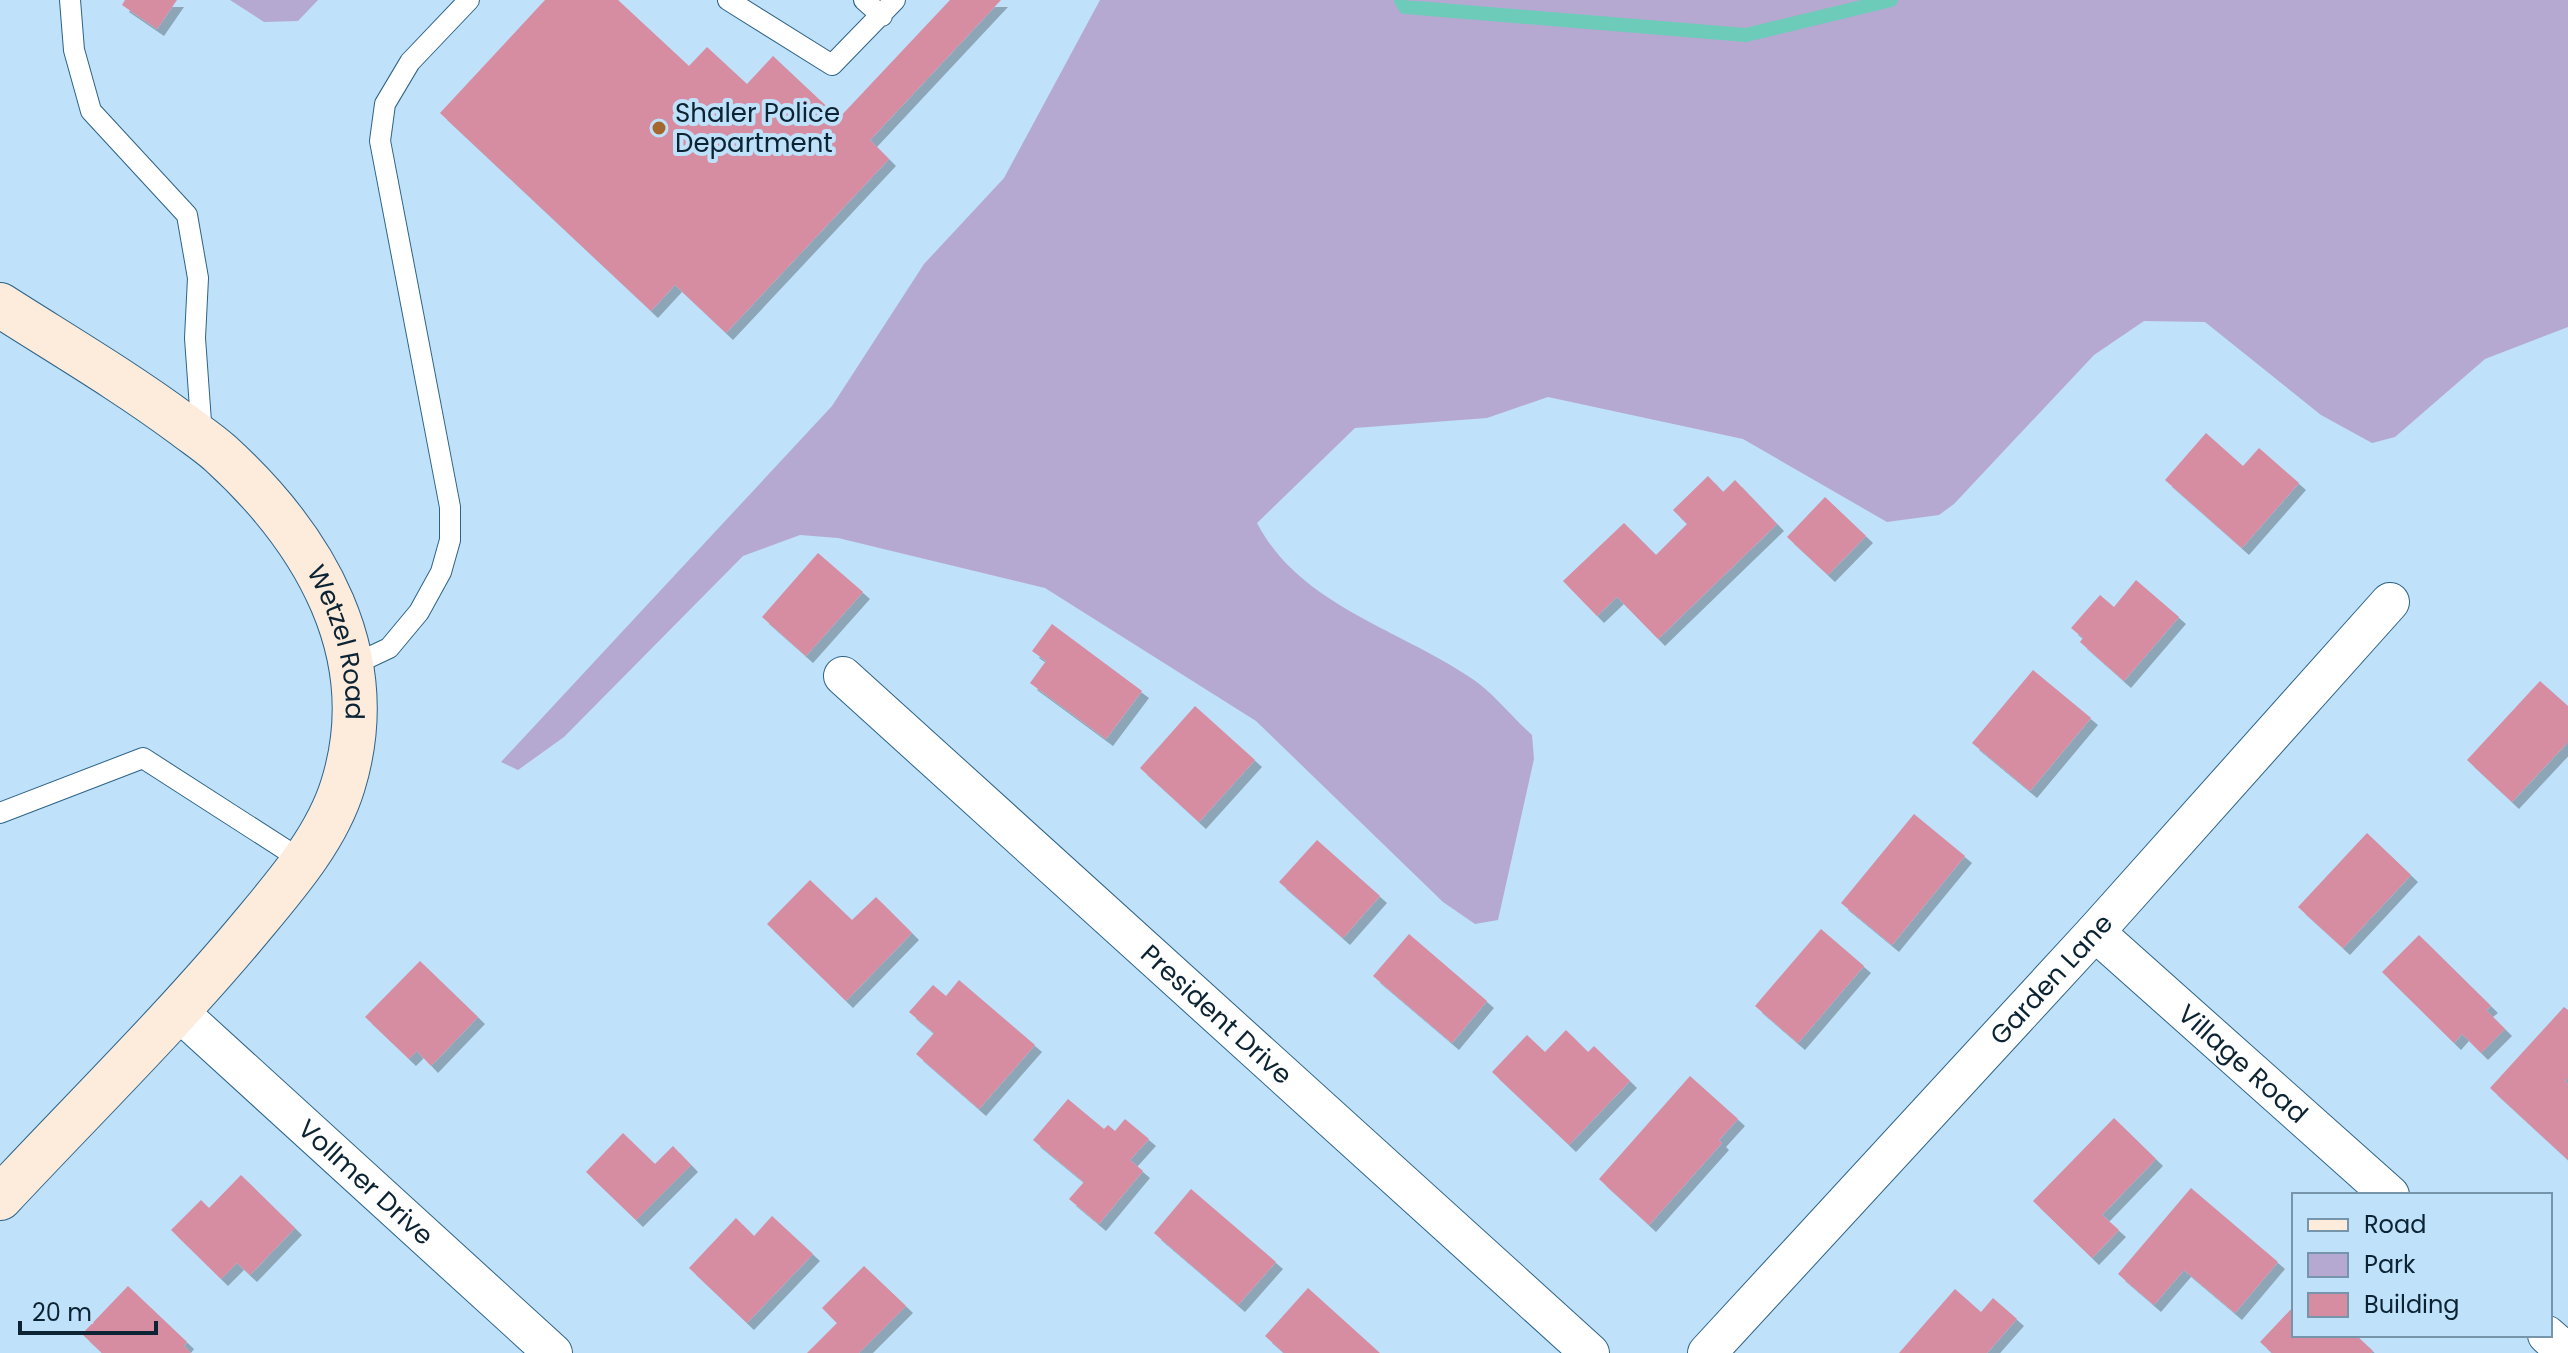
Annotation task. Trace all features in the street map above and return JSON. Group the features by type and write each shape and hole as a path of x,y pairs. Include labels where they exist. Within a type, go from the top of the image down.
{"street":[{"name":"Wetzel Road","path":"0,305 145,396 219,452 268,502 298,538 324,581 353,665 357,711 343,788 303,861 212,974 0,1198"},
{"name":"Garden Lane","path":"1707,1353 2095,932 2390,602"},
{"name":"President Drive","path":"843,676 1590,1353"},
{"name":"Village Road","path":"2095,932 2388,1193"},
{"name":"Vollmer Drive","path":"178,1011 553,1353"},
{"path":"2549,1337 2567,1353"}],"lane":[{"path":"70,0 74,50 91,111 187,215 198,278 195,338 202,440"},
{"path":"353,665 389,648 419,612 441,572 450,540 450,507 380,141 385,104 410,62 469,0"},
{"path":"728,0 832,65 889,8 864,0"},
{"path":"0,813 143,758 303,861"}],"green space":[{"path":"230,0 318,0 298,21 264,22"},
{"path":"1100,0 2568,0 2568,327 2485,359 2395,437 2372,443 2321,415 2205,322 2144,321 2094,355 1954,504 1939,515 1887,522 1743,439 1548,397 1487,418 1355,428 1257,523 1276,552 1299,576 1355,614 1474,680 1532,735 1534,759 1498,920 1475,924 1443,902 1256,721 1045,588 838,538 800,535 743,556 564,737 518,770 501,762 832,406 924,264 1004,178"}],"building":[{"path":"125,0 177,0 157,29 122,5"},
{"path":"545,0 618,0 689,66 707,47 747,84 773,56 839,118 950,0 1001,0 870,140 889,159 726,333 675,285 651,311 440,113"},
{"path":"2206,433 2243,466 2259,448 2299,483 2242,548 2165,480"},
{"path":"1708,476 1723,492 1735,480 1777,524 1658,639 1617,597 1597,616 1563,581 1624,523 1656,555 1687,524 1673,510"},
{"path":"1825,497 1866,536 1828,575 1787,537"},
{"path":"818,553 863,592 806,656 762,617"},
{"path":"2136,580 2179,617 2124,681 2080,642 2083,638 2071,628 2100,595 2114,607"},
{"path":"1052,624 1142,691 1106,739 1030,683 1046,661 1032,651"},
{"path":"2033,670 2091,718 2030,791 1972,743"},
{"path":"2540,681 2568,706 2568,742 2512,802 2467,760"},
{"path":"1195,706 1255,760 1199,822 1140,768"},
{"path":"1914,814 1965,856 1892,945 1841,903"},
{"path":"2367,833 2411,875 2343,948 2298,907"},
{"path":"1317,840 1380,896 1343,938 1279,882"},
{"path":"810,880 852,920 876,897 912,933 846,1001 767,924"},
{"path":"1821,929 1864,966 1798,1043 1755,1006"},
{"path":"1409,934 1487,1001 1452,1043 1373,976"},
{"path":"2419,935 2491,1006 2486,1010 2505,1029 2481,1053 2462,1034 2454,1043 2382,972"},
{"path":"420,961 478,1017 431,1066 417,1051 409,1059 365,1017"},
{"path":"959,980 1035,1045 979,1109 916,1054 934,1033 909,1012 933,985 946,996"},
{"path":"2564,1007 2568,1010 2568,1078 2565,1081 2568,1084 2568,1160 2490,1088"},
{"path":"1566,1030 1588,1052 1594,1046 1630,1081 1569,1145 1492,1072 1527,1035 1545,1052"},
{"path":"1690,1076 1738,1119 1719,1140 1722,1143 1649,1225 1599,1179"},
{"path":"1068,1099 1104,1129 1108,1125 1115,1131 1125,1119 1149,1139 1130,1160 1143,1171 1099,1224 1069,1199 1084,1182 1033,1140"},
{"path":"2114,1118 2156,1159 2102,1215 2119,1230 2092,1258 2033,1201"},
{"path":"623,1133 655,1164 673,1146 691,1165 636,1220 586,1172"},
{"path":"241,1175 295,1228 250,1275 237,1263 221,1279 171,1230 201,1200 209,1208"},
{"path":"2191,1188 2278,1262 2235,1313 2184,1270 2154,1305 2118,1274"},
{"path":"1191,1189 1276,1262 1238,1305 1154,1233"},
{"path":"772,1216 813,1254 747,1323 689,1268 736,1218 754,1236"},
{"path":"864,1266 906,1306 859,1353 807,1353 837,1323 822,1308"},
{"path":"128,1286 187,1342 184,1346 191,1353 102,1353 82,1334"},
{"path":"1308,1288 1380,1353 1284,1353 1265,1336"},
{"path":"1955,1289 1981,1312 1993,1298 2017,1319 1987,1353 1899,1353"},
{"path":"2292,1308 2292,1337 2358,1337 2373,1351 2272,1353 2260,1342"}],"waterway":[{"path":"1401,0 1405,7 1746,35 1891,0"}],"place":[{"name":"Shaler Police Department","path":"659,128"}]}
